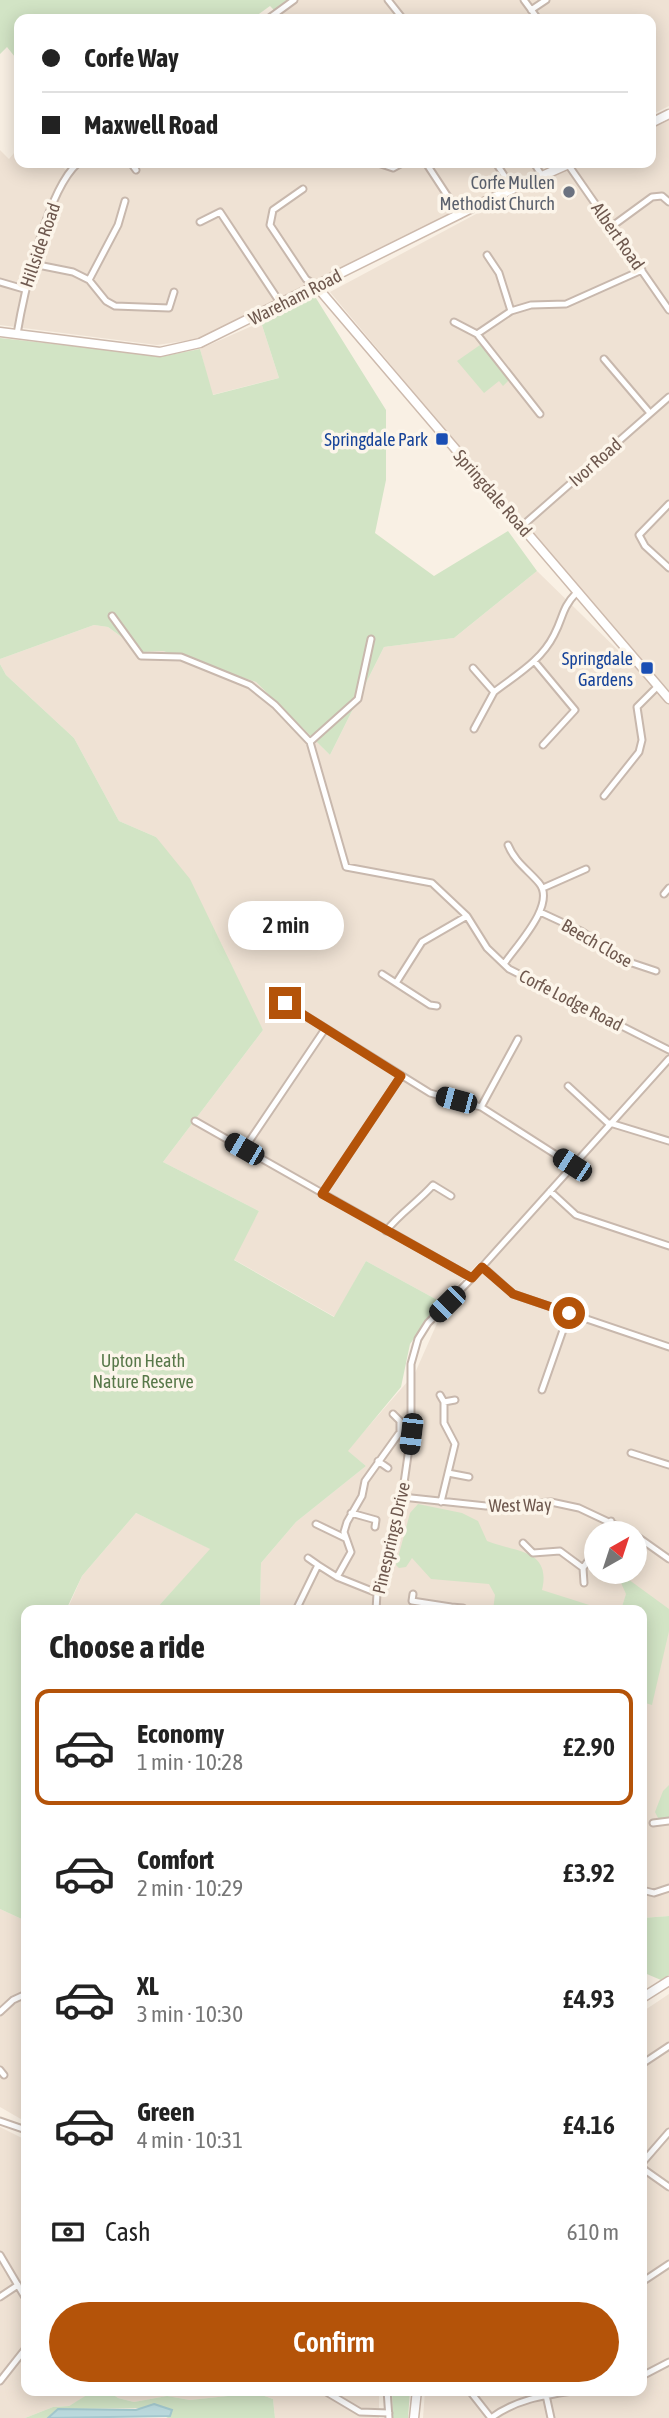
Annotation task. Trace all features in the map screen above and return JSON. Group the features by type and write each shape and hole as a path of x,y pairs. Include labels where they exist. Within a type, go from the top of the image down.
{"street":[{"path":"275,14 294,0"},
{"path":"388,0 399,14"},
{"path":"524,0 534,14"},
{"path":"531,10 546,0"},
{"name":"Hillside Road","path":"17,334 24,289 62,182 74,168"},
{"path":"429,168 460,215"},
{"path":"499,168 513,188"},
{"path":"537,168 542,176"},
{"name":"Wareham Road","path":"0,332 160,352 200,343 282,306 513,188 559,168"},
{"name":"Albert Road","path":"572,168 669,310"},
{"path":"303,189 272,210 269,218 306,279 317,287"},
{"path":"611,227 652,197 662,196 669,202"},
{"path":"89,280 118,225 125,201"},
{"path":"200,222 220,212 282,306"},
{"path":"487,255 499,273 510,311"},
{"path":"33,264 73,272 89,280 106,301 115,306 169,308 174,292"},
{"path":"477,334 510,311 531,305 566,304 642,270"},
{"path":"0,282 24,289"},
{"name":"Springdale Road","path":"317,287 669,699"},
{"path":"454,322 477,334 540,414"},
{"path":"604,359 650,413"},
{"name":"Ivor Road","path":"521,527 669,397"},
{"path":"669,504 639,534 645,546 669,568"},
{"path":"474,729 494,692 535,662 554,635 563,607 577,592"},
{"name":"Corfe Lodge Road","path":"112,615 141,656 181,657 250,685 275,705 310,741 346,867 432,883 467,916 487,948 504,964 561,997 669,1050"},
{"path":"310,741 358,699 371,639"},
{"path":"535,662 575,710 544,745"},
{"path":"473,668 494,692"},
{"path":"604,796 639,752 642,740 637,707 657,687"},
{"path":"508,845 514,859 543,888 586,869"},
{"name":"Beech Close","path":"504,964 540,912 544,902 543,888"},
{"path":"664,894 669,888"},
{"name":"Beech Close","path":"540,912 581,931 629,962 656,971"},
{"path":"396,983 422,942 467,916"},
{"path":"382,974 437,1006"},
{"path":"285,1003 430,1093 481,1107 572,1165"},
{"path":"244,1149 325,1029"},
{"path":"481,1107 518,1039"},
{"name":"Pinesprings Drive","path":"376,1605 402,1497 411,1434 411,1364 416,1343 428,1323 472,1278 669,1059"},
{"path":"322,1194 401,1076"},
{"path":"568,1086 610,1124 669,1141"},
{"path":"195,1121 472,1278"},
{"path":"386,1231 401,1212 414,1204 433,1185 451,1196"},
{"path":"550,1191 576,1215 669,1246"},
{"path":"482,1267 513,1294 669,1347"},
{"path":"542,1390 569,1313"},
{"path":"440,1395 444,1402 444,1423 454,1444 441,1502"},
{"path":"444,1402 455,1400"},
{"path":"337,1577 351,1552 345,1538 351,1513 361,1499 365,1480 400,1433 400,1421 393,1414"},
{"path":"631,1453 669,1465"},
{"path":"378,1461 388,1468"},
{"path":"448,1473 469,1477"},
{"name":"West Way","path":"402,1497 486,1506 551,1502 579,1508 611,1521"},
{"path":"351,1513 376,1520 375,1527"},
{"path":"317,1524 345,1538"},
{"path":"523,1543 533,1553 563,1552 583,1568 584,1583"},
{"name":"West Way","path":"648,1544 669,1559"},
{"path":"308,1558 337,1577 377,1593"},
{"path":"298,1605 318,1565"},
{"path":"412,1605 413,1598 437,1605"},
{"path":"653,1823 669,1821"},
{"path":"647,1891 654,1893 669,1888"},
{"path":"647,1992 669,1982"},
{"path":"1,2007 21,1997"},
{"path":"647,2061 669,2046"},
{"path":"0,2120 21,2128"},
{"path":"647,2157 669,2133"},
{"path":"647,2172 669,2188"},
{"path":"0,2255 21,2291"},
{"path":"647,2277 669,2264"},
{"path":"0,2297 18,2286"},
{"path":"0,2381 21,2354"},
{"path":"647,2373 669,2362"},
{"path":"339,2396 360,2412 389,2416 387,2396"},
{"path":"414,2418 416,2396"},
{"path":"474,2396 491,2418 510,2404 542,2396"},
{"path":"546,2396 551,2418"}],"shaded area":[{"path":"289,0 669,0 669,106 656,112 656,14 271,14"},
{"path":"669,120 669,698 330,292 491,206 571,168 656,168 656,126"},
{"path":"0,150 9,159 14,153 14,168 66,170 545,168 198,339 157,345 0,325"},
{"path":"261,322 279,378 212,395 200,349"},
{"path":"537,571 669,700 669,1916 647,1918 647,1605 260,1605 261,1563 296,1522 366,1466 347,1451 415,1373 438,1321 564,1175 441,1302 366,1261 335,1317 233,1259 259,1211 163,1162 263,1030 156,837 119,821 74,738 6,675 0,659 94,625 108,627 142,652 163,651 256,682 330,755 384,647 454,638"},
{"path":"136,1513 211,1549 160,1605 69,1605 82,1576"},
{"path":"0,1909 21,1919 21,2119 0,2107"},
{"path":"669,1994 669,2418 423,2418 425,2396 647,2396 647,2009"},
{"path":"0,2127 21,2138 21,2396 86,2396 69,2406 53,2407 25,2418 0,2418"},
{"path":"115,2396 167,2396 134,2402"},
{"path":"167,2396 228,2396 190,2400"},
{"path":"264,2396 379,2396 379,2418 275,2418 273,2399"}],"green space":[{"path":"0,0 289,0 275,11 270,6 259,14 14,14 14,56 7,47 0,54"},
{"path":"314,295 386,410 386,480 375,533 434,576 508,531 537,571 454,638 384,647 330,755 256,682 163,651 142,652 108,627 94,625 0,659 0,338 164,356 200,349 213,395 279,378 261,322"},
{"path":"480,345 510,379 503,386 499,381 484,393 457,361"},
{"name":"Upton Heath Nature Reserve","path":"0,664 6,675 74,738 119,821 156,837 190,879 263,1030 163,1162 259,1211 234,1260 334,1317 366,1261 441,1302 410,1344 401,1387 348,1451 366,1466 296,1522 261,1563 260,1605 160,1605 210,1549 136,1513 82,1576 68,1605 21,1605 21,1919 0,1909"},
{"path":"418,1504 462,1513 478,1521 487,1541 518,1550 536,1559 544,1576 542,1590 589,1605 494,1605 495,1595 489,1584 431,1579 412,1558 406,1567 399,1568 396,1565 410,1513"},
{"path":"622,1584 635,1584 669,1609 669,1631 652,1705 647,1704 647,1605 623,1605 626,1594"},
{"path":"669,1785 669,1819 659,1820 655,1812 663,1791"},
{"path":"669,1916 669,1975 661,1980 647,1974 647,1918"},
{"path":"85,2396 115,2396 134,2402 167,2396 190,2400 264,2396 273,2399 275,2418 168,2418 148,2408 58,2409 48,2418 25,2418 53,2407 69,2406"},
{"path":"392,2396 410,2396 408,2418 393,2418"}],"water":[{"path":"154,2404 172,2410 170,2416 48,2418 58,2409 136,2410"}],"place":[{"name":"Corfe Mullen Methodist Church","path":"569,192"},
{"name":"Springdale Park","path":"442,439"},
{"name":"Springdale Gardens","path":"647,668"}],"route":[{"path":"285,1003 401,1076 322,1194 472,1278 482,1267 513,1294 569,1313"}]}
